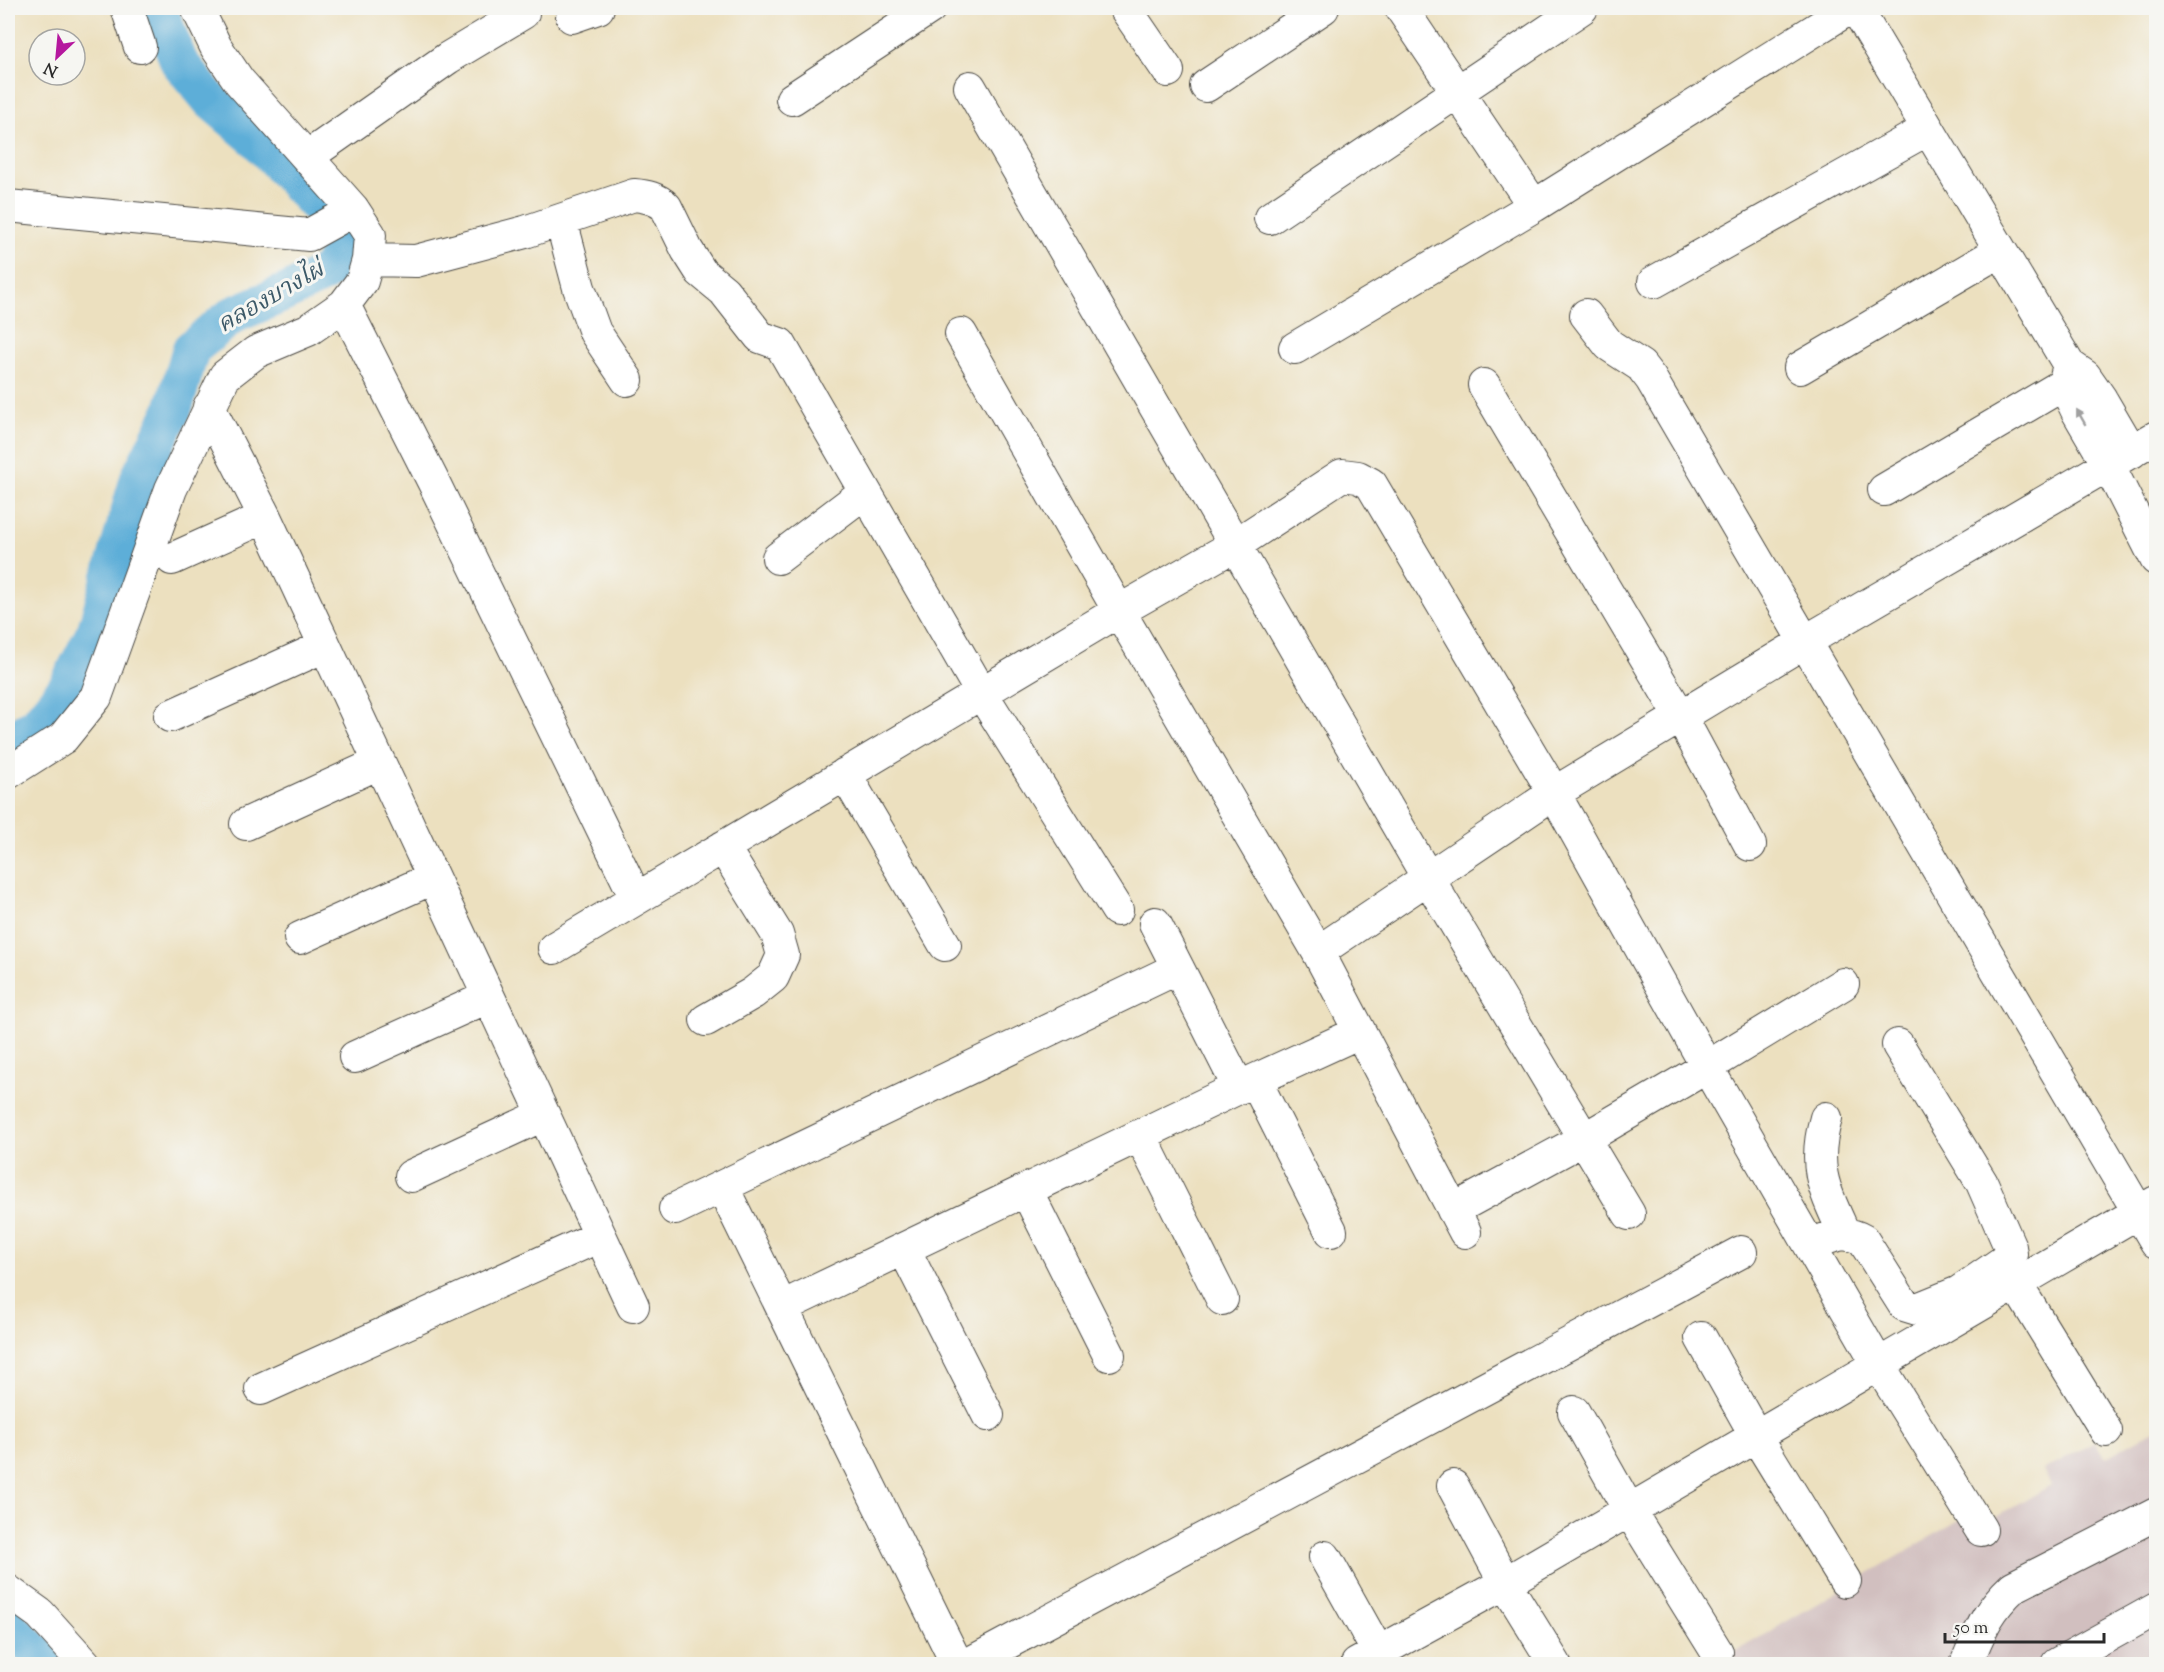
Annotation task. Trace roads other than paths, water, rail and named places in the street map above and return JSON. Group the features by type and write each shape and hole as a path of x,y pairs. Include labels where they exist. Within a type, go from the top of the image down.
{"street":[{"path":"128,8 140,47"},
{"path":"8,773 63,738 96,697 171,489 225,376 256,352 308,330 344,305 362,281 368,260 370,235 341,217 307,157 239,81 216,47 196,8"},
{"path":"792,99 930,8"},
{"path":"1125,8 1168,70"},
{"path":"1206,86 1323,8"},
{"path":"1401,8 1534,206"},
{"path":"1270,218 1582,8"},
{"path":"1294,348 1534,206 1850,8"},
{"path":"1856,8 2073,375 2101,399 2133,452 2157,559"},
{"path":"307,157 448,58 523,14"},
{"path":"970,87 1428,878 1629,1214"},
{"path":"1654,282 1928,129"},
{"path":"368,260 416,261 525,232 634,195 661,201 701,272 724,291 760,338 780,344 982,694 1118,910"},
{"path":"8,207 309,235 341,217"},
{"path":"561,220 579,288 595,332 627,380"},
{"path":"1800,368 2000,251"},
{"path":"344,305 434,483 636,898"},
{"path":"1586,315 1609,345 1641,366 1651,379 2147,1207 2157,1242"},
{"path":"961,334 1318,952 1459,1221 1584,1139 1843,984"},
{"path":"1884,490 2073,375"},
{"path":"1484,385 1682,717 1750,844"},
{"path":"209,406 265,517 633,1306"},
{"path":"1318,952 1554,793 1806,641 2133,452"},
{"path":"554,948 1119,611 1234,545 1341,475 1358,477 1371,484 1554,793 1707,1067 1878,1364 1981,1530"},
{"path":"778,558 865,492"},
{"path":"172,559 265,517"},
{"path":"170,716 325,646"},
{"path":"246,824 379,763"},
{"path":"845,774 945,945"},
{"path":"706,1020 753,993 773,977 783,955 777,934 723,847"},
{"path":"300,938 433,878"},
{"path":"1155,923 1178,968 1331,1231"},
{"path":"675,1209 723,1188 1178,968"},
{"path":"356,1057 488,997"},
{"path":"782,1307 1360,1032"},
{"path":"1810,1245 1844,1233 1852,1234 1863,1240 1904,1305 1917,1310 1959,1292 2011,1254 1982,1183 1898,1045"},
{"path":"411,1176 543,1115"},
{"path":"1826,1118 1821,1137 1821,1177 1844,1233"},
{"path":"1140,1135 1222,1299"},
{"path":"723,1188 957,1665"},
{"path":"1026,1190 1109,1355"},
{"path":"1325,1557 1367,1658 1505,1583 2147,1207"},
{"path":"261,1389 600,1236"},
{"path":"904,1249 988,1415"},
{"path":"968,1665 1741,1252"},
{"path":"2016,1284 2106,1431"},
{"path":"1701,1338 1756,1436 1845,1581"},
{"path":"1574,1412 1629,1510 1717,1652"},
{"path":"1453,1486 1505,1583 1555,1665"},
{"path":"1966,1665 1984,1622 1999,1600 2013,1587 2157,1514"},
{"path":"8,1591 39,1614 85,1665"},
{"path":"2057,1665 2157,1609"}],"waterway":[{"name":"คลองบางไผ่","path":"8,742 38,723 67,687 96,630 139,478 173,410 191,349 233,315 327,272 336,260 338,251 340,238 321,210 257,140 211,101 179,62 158,8"},
{"name":"คลองบางไผ่","path":"8,1624 47,1664"}]}
